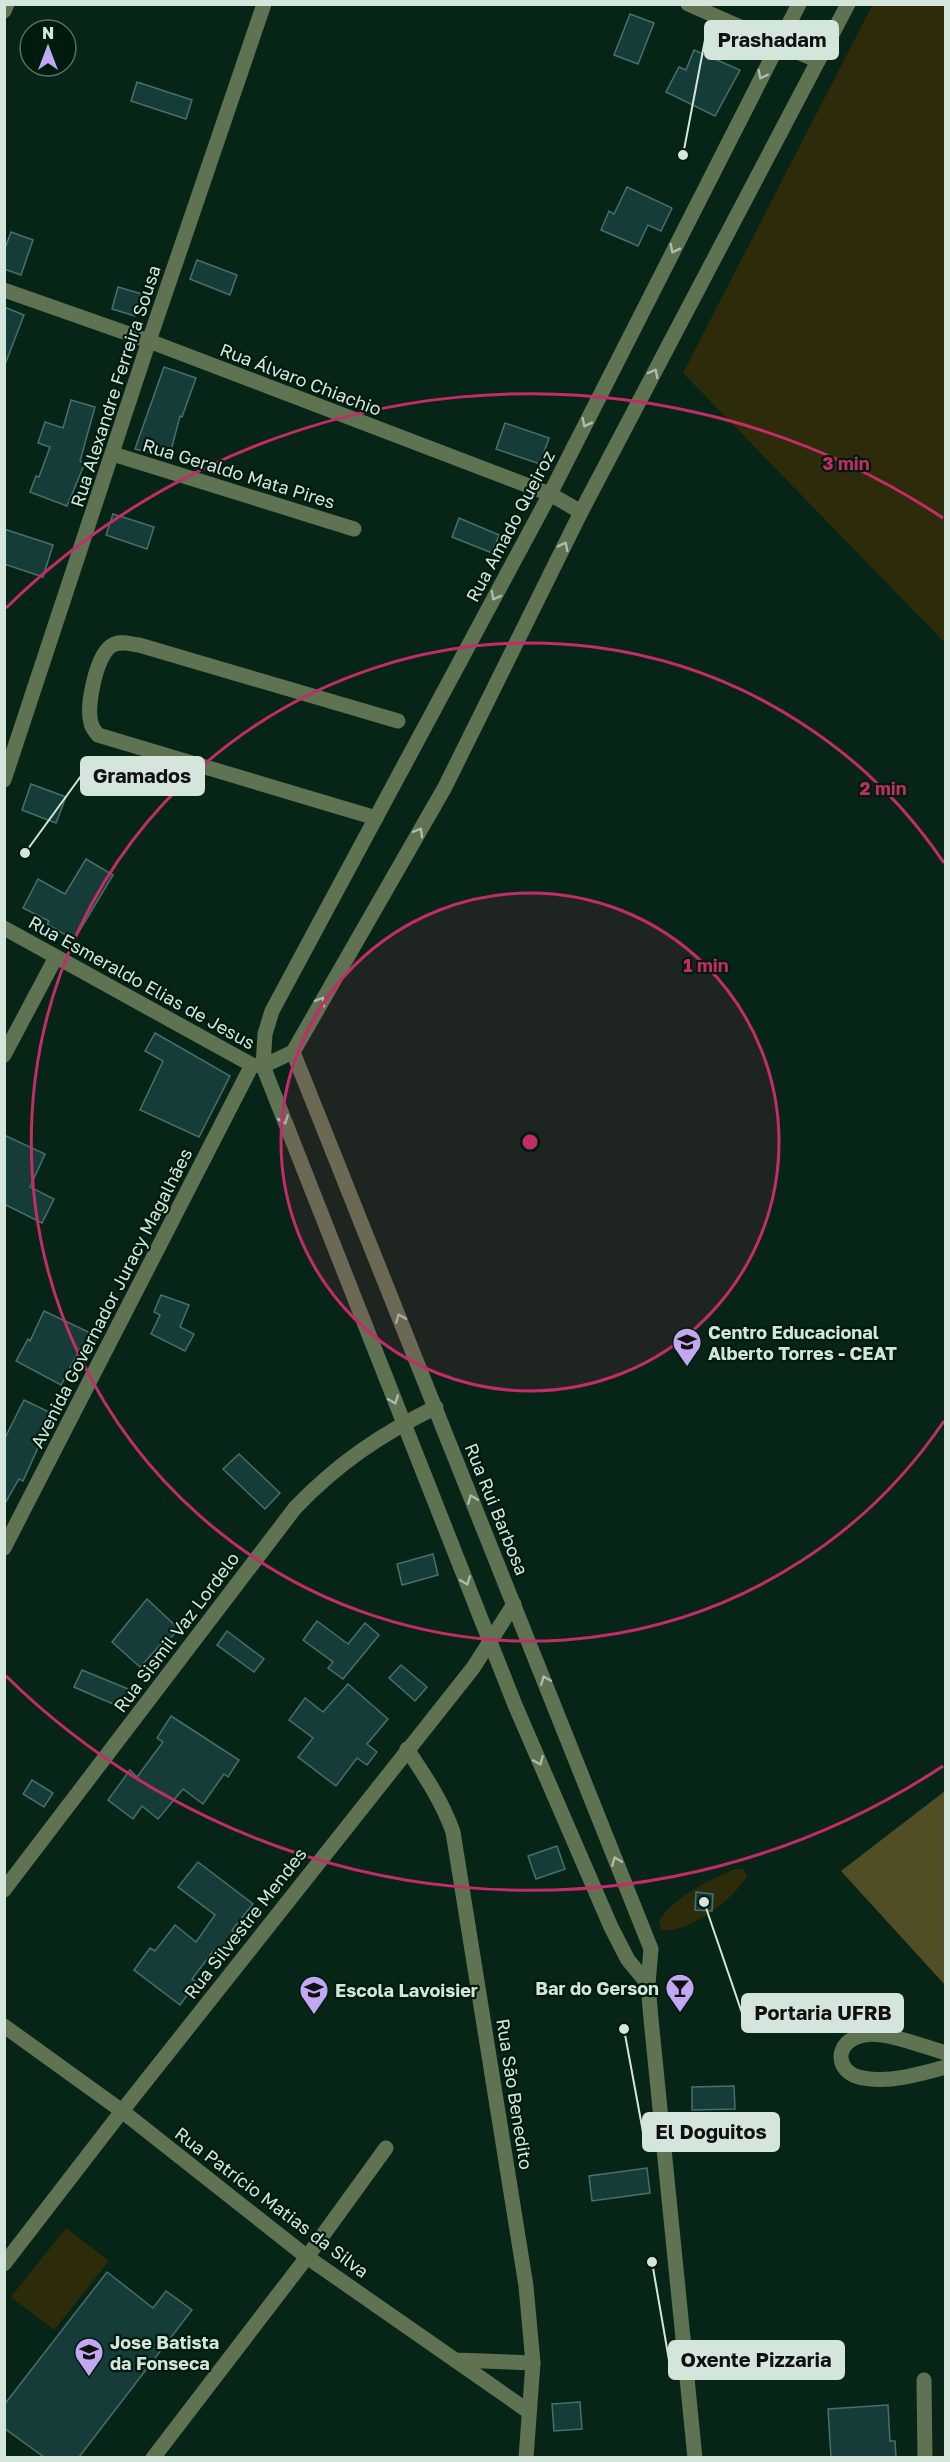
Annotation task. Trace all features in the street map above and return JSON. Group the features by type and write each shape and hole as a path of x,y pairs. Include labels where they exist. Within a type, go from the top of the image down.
{"street":[{"path":"4,11 7,4"},
{"name":"Rua Alexandre Ferreira Sousa","path":"4,780 148,341 264,4"},
{"path":"688,4 818,61"},
{"name":"Rua Amado Queiroz","path":"257,1066 272,1011 550,494 799,4"},
{"path":"648,1983 628,1960 593,1889 490,1643 257,1066 293,1053 445,787 581,512 848,4"},
{"name":"Rua Álvaro Chiachio","path":"4,290 148,341 550,494 581,512"},
{"name":"Rua Geraldo Mata Pires","path":"113,453 354,529"},
{"path":"376,818 98,735 91,726 90,694 104,655 109,647 118,642 139,645 398,721"},
{"name":"Rua Esmeraldo Elias de Jesus","path":"4,928 257,1066"},
{"path":"4,1055 56,957"},
{"name":"Rua Rui Barbosa","path":"293,1053 651,1949 648,1983 695,2457"},
{"name":"Avenida Governador Juracy Magalhães","path":"4,1548 257,1066"},
{"name":"Rua Sismil Vaz Lordelo","path":"4,1890 295,1508 333,1470 403,1424 436,1407"},
{"name":"Rua Silvestre Mendes","path":"4,2264 490,1643 514,1604"},
{"name":"Rua São Benedito","path":"407,1749 446,1811 453,1832 526,2286 532,2363 526,2457"},
{"name":"Rua Patrício Matias da Silva","path":"4,2026 122,2111 307,2257 528,2411"},
{"path":"945,2054 888,2037 866,2034 848,2040 841,2050 841,2061 849,2073 861,2078 876,2080 945,2067"},
{"path":"153,2457 307,2257 386,2148"},
{"path":"455,2360 532,2363"},
{"path":"924,2380 925,2457"}],"shaded area":[{"path":"873,4 945,5 945,643 683,373"},
{"path":"945,1791 945,1985 841,1871"},
{"path":"735,1869 743,1869 747,1876 732,1895 697,1921 672,1930 661,1930 659,1921 673,1904 703,1884"},
{"path":"66,2228 109,2261 54,2330 11,2297"}],"building":[{"path":"630,14 654,23 638,64 614,55"},
{"path":"694,50 740,70 715,116 666,92 679,67 686,70"},
{"path":"137,82 192,100 186,119 131,101"},
{"path":"627,187 672,208 661,231 648,225 638,246 601,230 609,211 614,214"},
{"path":"11,232 33,240 21,275 4,269 4,251"},
{"path":"197,260 237,275 230,295 190,279"},
{"path":"118,287 142,294 135,316 112,309"},
{"path":"4,307 24,315 6,362 4,361"},
{"path":"164,367 196,378 182,417 180,416 169,458 135,449"},
{"path":"71,400 95,407 80,461 85,463 67,506 30,492 36,476 39,477 50,447 38,443 45,422 63,428"},
{"path":"505,423 549,438 540,464 496,449"},
{"path":"113,514 154,527 147,549 106,535"},
{"path":"459,518 499,535 492,553 452,537"},
{"path":"4,529 53,545 43,577 4,564"},
{"path":"31,784 66,797 56,823 22,810"},
{"path":"86,859 113,875 74,940 47,924 49,921 23,908 38,879 65,894"},
{"path":"155,1033 230,1076 199,1137 140,1110 163,1061 145,1051"},
{"path":"4,1135 45,1154 30,1187 54,1199 42,1223 4,1204"},
{"path":"161,1295 189,1305 180,1327 194,1334 185,1351 151,1334 160,1315 154,1312"},
{"path":"44,1311 97,1336 89,1353 80,1349 61,1385 16,1361 28,1339 30,1341"},
{"path":"24,1400 53,1414 23,1481 19,1479 4,1505 4,1440"},
{"path":"239,1454 280,1493 265,1509 223,1469"},
{"path":"433,1554 438,1575 402,1585 397,1564"},
{"path":"147,1599 179,1629 163,1646 161,1644 140,1667 112,1642"},
{"path":"317,1621 348,1644 365,1623 379,1635 343,1679 328,1668 333,1662 303,1640"},
{"path":"227,1631 264,1659 254,1672 217,1645"},
{"path":"401,1665 427,1687 415,1701 389,1678"},
{"path":"82,1670 128,1689 120,1707 74,1687"},
{"path":"348,1684 388,1719 367,1744 377,1752 367,1765 357,1758 336,1786 298,1757 313,1738 289,1720 305,1698 323,1712"},
{"path":"171,1716 239,1760 228,1777 224,1774 203,1804 183,1789 158,1819 142,1806 133,1819 108,1800 130,1770 137,1777 163,1742 157,1738"},
{"path":"32,1780 53,1793 44,1807 23,1794"},
{"path":"557,1846 565,1869 536,1879 528,1856"},
{"path":"198,1862 253,1904 232,1930 235,1932 220,1954 214,1950 192,1979 197,1982 180,2005 134,1970 150,1948 155,1951 175,1925 196,1942 215,1915 178,1887"},
{"path":"696,1892 713,1894 712,1911 695,1910"},
{"path":"734,2086 735,2109 692,2110 692,2087"},
{"path":"647,2168 650,2193 592,2201 589,2176"},
{"path":"107,2272 153,2308 166,2291 192,2310 79,2457 44,2457 4,2428 4,2405"},
{"path":"580,2402 582,2429 554,2431 552,2404"},
{"path":"888,2405 890,2441 895,2441 896,2457 831,2457 828,2409"}],"place":[{"name":"Prashadam","path":"683,155"},
{"name":"Gramados","path":"25,853"},
{"name":"Centro Educacional Alberto Torres - CEAT","path":"687,1368"},
{"name":"Portaria UFRB","path":"704,1902"},
{"name":"Bar do Gerson","path":"680,2014"},
{"name":"Escola Lavoisier","path":"314,2016"},
{"name":"El Doguitos","path":"624,2029"},
{"name":"Oxente Pizzaria","path":"652,2262"},
{"name":"Jose Batista da Fonseca","path":"89,2378"}]}
